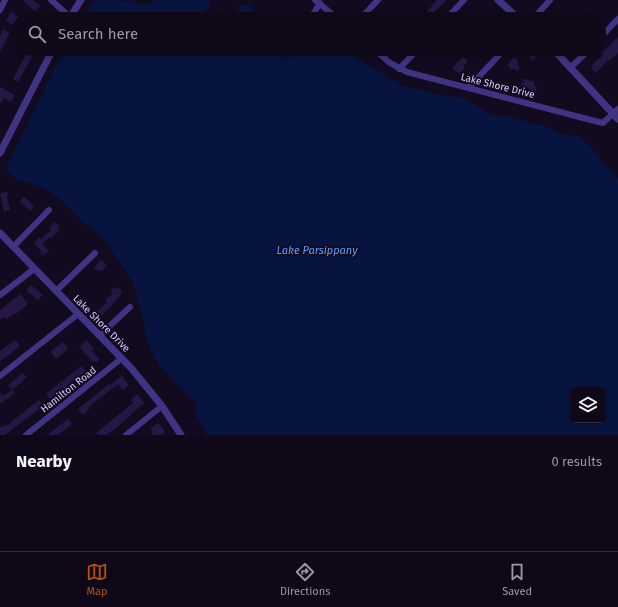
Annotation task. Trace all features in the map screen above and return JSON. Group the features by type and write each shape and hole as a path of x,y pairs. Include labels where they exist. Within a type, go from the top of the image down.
{"street":[{"path":"0,10 5,0"},
{"path":"51,0 63,12"},
{"path":"73,12 81,0"},
{"path":"367,12 378,0"},
{"path":"453,12 464,0"},
{"path":"498,0 511,12"},
{"path":"539,12 550,0"},
{"path":"313,12 318,2 330,12"},
{"path":"606,32 618,19"},
{"path":"0,152 49,56"},
{"name":"Lake Shore Drive","path":"382,56 399,69 415,75 603,123 616,114"},
{"path":"399,69 411,56"},
{"path":"468,88 498,56"},
{"path":"560,56 616,114"},
{"path":"571,67 583,56"},
{"path":"13,247 49,210"},
{"name":"Lake Shore Drive","path":"0,233 100,335 150,389 181,435"},
{"path":"56,290 95,254"},
{"path":"0,296 34,269"},
{"path":"100,335 130,307"},
{"path":"0,376 78,314"},
{"name":"Hamilton Road","path":"26,435 122,358"},
{"path":"126,435 162,406"}],"water":[{"path":"97,0 120,0 126,2 130,0 141,5 157,0 207,0 212,5 204,12 86,12"},
{"path":"238,5 249,5 256,12 238,12"},
{"name":"Lake Parsippany","path":"61,56 285,56 288,58 290,56 354,56 403,86 430,93 463,98 492,115 505,116 548,127 562,134 580,136 618,179 618,435 206,435 194,412 197,405 159,365 147,341 141,310 132,281 106,242 94,230 83,223 60,199 46,190 27,182 18,181 5,169"}],"building":[{"path":"23,0 33,0 40,6 35,12"},
{"path":"437,0 447,0 434,12 426,12"},
{"path":"11,12 12,13 12,24 6,21"},
{"path":"3,29 9,32 9,34 0,53 0,36"},
{"path":"618,37 618,53 609,61 608,60 596,73 591,69 593,66 592,65 602,56 606,56 606,49"},
{"path":"25,56 32,56 18,82 13,79"},
{"path":"530,56 538,56 533,61"},
{"path":"463,57 468,61 463,66 465,68 458,73 452,68"},
{"path":"514,57 519,62 517,64 520,67 517,71 513,68 512,70 507,65"},
{"path":"520,78 535,82 534,86 537,87 536,93 529,91 530,88 521,86 522,82 525,82"},
{"path":"0,87 15,95 11,102 4,98 0,105"},
{"path":"8,192 7,196 10,210 4,212 0,193"},
{"path":"24,196 34,207 30,211 20,201"},
{"path":"55,222 59,226 58,228 60,230 42,244 49,251 43,256 40,253 41,251 34,243 39,237 41,239 51,230 49,228"},
{"path":"100,260 107,265 101,272 100,270 98,271 94,268"},
{"path":"31,285 43,295 38,300 26,290"},
{"path":"114,287 116,289 118,287 122,292 120,294 121,295 101,317 96,312 107,302 105,300 113,293 111,291"},
{"path":"21,295 28,304 16,314 15,313 6,319 4,317 0,320 0,310"},
{"path":"15,340 20,346 0,361 0,351"},
{"path":"87,340 94,349 92,351 100,360 96,363 92,361 79,347"},
{"path":"63,342 68,349 56,359 51,351"},
{"path":"81,366 86,371 50,399 46,394"},
{"path":"23,373 27,377 12,390 8,385"},
{"path":"122,376 129,385 123,390 118,384 89,407 90,408 83,415 78,409 109,384 110,385"},
{"path":"12,390 15,393 0,404 0,392 3,396"},
{"path":"137,394 144,403 114,430 106,435 98,435 96,433 133,403 131,400"},
{"path":"39,400 44,405 5,435 0,435 0,428 5,425 6,426"},
{"path":"68,419 72,424 58,435 47,435"},
{"path":"157,423 159,425 160,424 165,432 161,435 150,435 153,432 150,429"}]}
